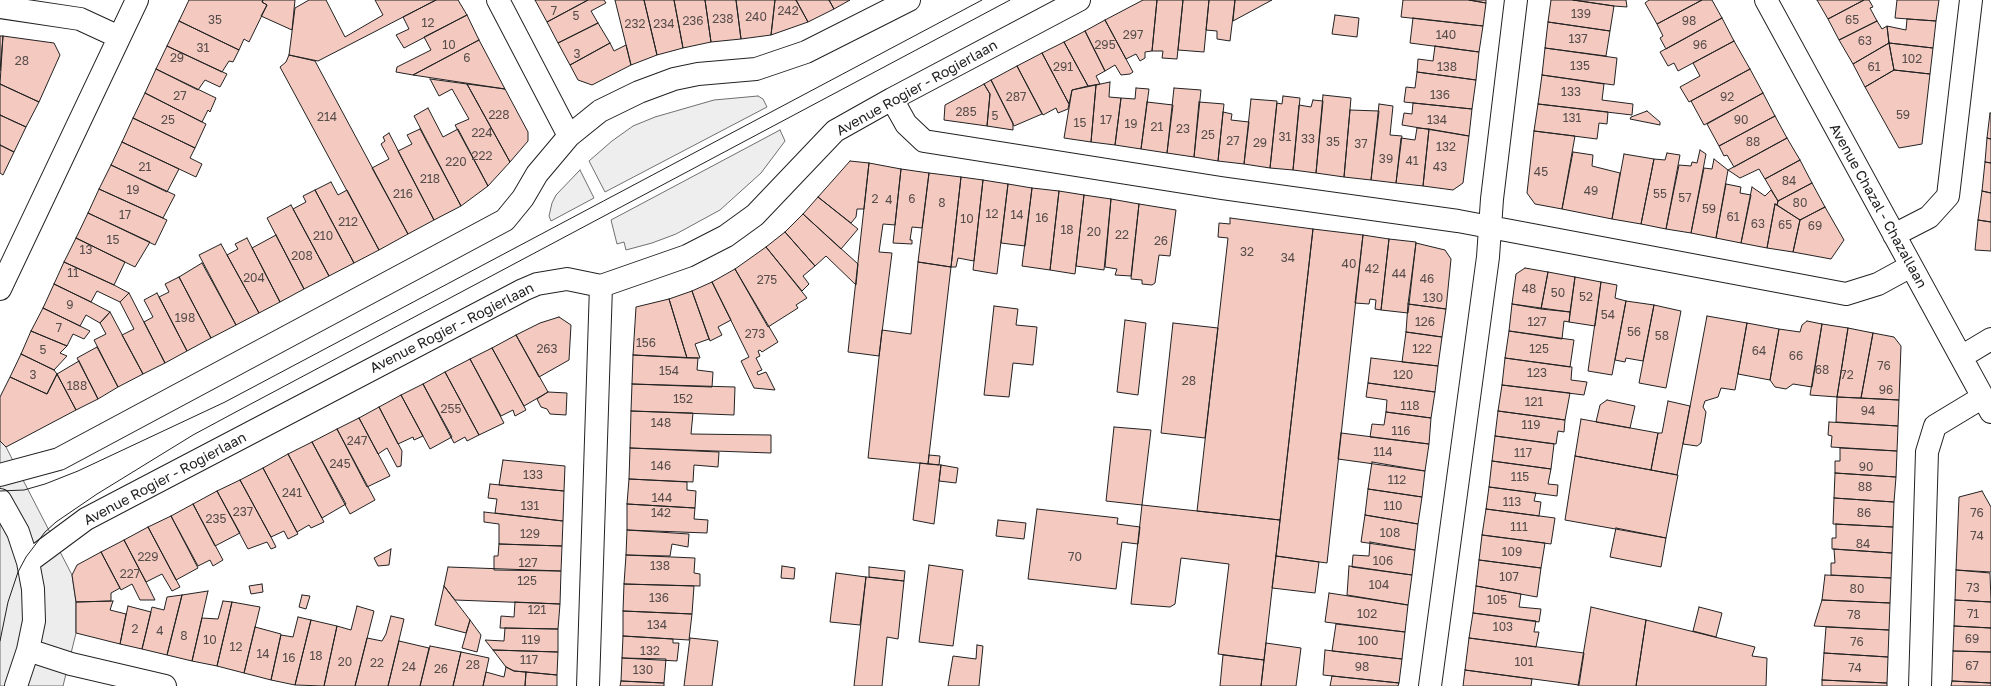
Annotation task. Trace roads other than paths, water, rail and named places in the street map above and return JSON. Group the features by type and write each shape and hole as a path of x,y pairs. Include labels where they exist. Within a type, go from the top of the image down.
{"street":[{"path":"0,289 137,0"},
{"path":"498,0 569,136"},
{"path":"0,475 59,459 505,220 523,198 537,174 569,136 600,112 639,92 674,79 728,70 756,69 806,52 909,0"},
{"name":"Avenue Rogier - Rogierlaan","path":"28,562 86,519 523,290 537,284 567,279 601,286 687,256 726,236 755,215 835,131 892,99 1079,0"},
{"path":"1430,686 1488,257 1516,0"},
{"name":"Avenue Chazal - Chazallaan","path":"1766,0 1987,404"},
{"path":"1894,235 1929,217 1948,196 1971,0"},
{"path":"0,7 80,19 119,37"},
{"path":"892,99 906,124 924,141 1221,188 1458,221 1846,294 1878,284 1911,266"},
{"path":"588,686 601,286"},
{"path":"1961,357 1991,339"},
{"path":"1920,686 1927,452 1935,426 1987,404"},
{"path":"0,500 18,532 28,562 33,589 34,620 28,650 16,686"},
{"path":"28,650 71,664 165,686"}],"tram line":[{"path":"0,491 24,490 45,484 78,471 225,402 982,0"},
{"path":"0,641 8,602 18,572 26,557 45,532 56,522 97,494 193,435 1010,0"}]}
